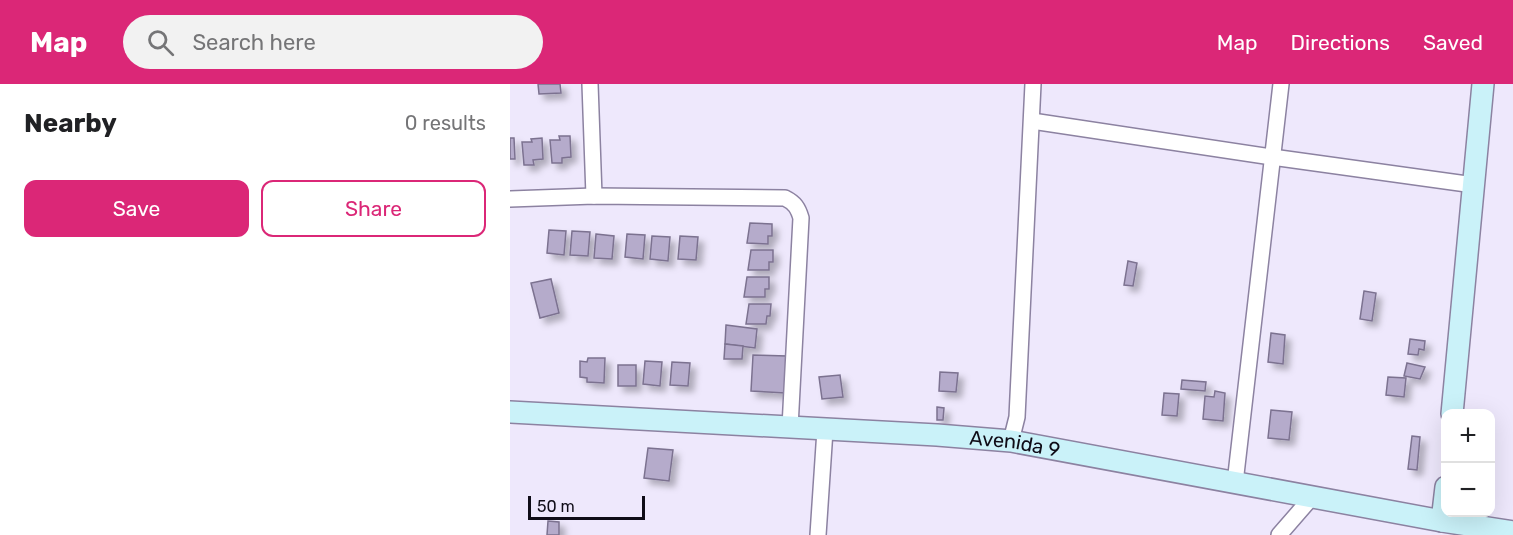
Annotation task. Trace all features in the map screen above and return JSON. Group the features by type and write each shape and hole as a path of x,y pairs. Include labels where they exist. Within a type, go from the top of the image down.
{"main road":[{"path":"1452,409 1483,84"},
{"name":"Avenida 9","path":"510,412 1011,441 1442,521 1513,532"},
{"path":"1442,517 1442,521"}],"street":[{"path":"590,84 594,196"},
{"path":"1011,441 1017,417 1033,84"},
{"path":"1235,483 1281,84"},
{"path":"1032,121 1474,185"},
{"path":"510,199 594,196 785,198 793,202 799,209 801,218 789,427"},
{"path":"818,535 825,430"},
{"path":"1279,535 1312,497"}],"building":[{"path":"538,84 560,84 561,93 539,94"},
{"path":"559,136 570,136 571,157 562,158 562,163 552,163 550,140 560,140"},
{"path":"510,138 514,138 515,159 510,159"},
{"path":"542,138 543,159 533,160 534,165 524,165 522,142 532,142 531,139"},
{"path":"750,223 772,224 772,236 768,236 768,244 747,243"},
{"path":"549,230 566,231 564,255 547,253"},
{"path":"572,231 590,232 588,256 570,255"},
{"path":"596,234 614,236 612,259 594,258"},
{"path":"627,234 645,235 643,259 625,257"},
{"path":"652,236 670,237 668,261 650,259"},
{"path":"680,236 698,237 696,260 678,259"},
{"path":"751,250 773,250 773,262 769,262 769,270 748,270"},
{"path":"1128,261 1137,263 1133,286 1124,285"},
{"path":"747,277 769,277 769,289 765,289 765,297 744,297"},
{"path":"551,279 559,313 540,318 531,283"},
{"path":"1364,291 1376,293 1372,321 1360,319"},
{"path":"749,304 771,304 770,316 767,316 766,324 746,324"},
{"path":"726,325 757,329 755,348 725,344"},
{"path":"1271,333 1285,335 1283,364 1268,362"},
{"path":"1410,339 1425,341 1424,350 1419,349 1418,355 1408,354"},
{"path":"725,344 743,346 742,359 724,359"},
{"path":"753,355 787,356 785,393 751,391"},
{"path":"588,358 605,358 604,383 587,382 587,378 580,377 580,361 587,362"},
{"path":"645,361 662,362 660,386 643,384"},
{"path":"672,362 690,363 688,386 670,385"},
{"path":"1407,363 1425,367 1420,379 1404,376"},
{"path":"618,365 636,365 636,386 618,386"},
{"path":"940,372 958,373 956,392 939,391"},
{"path":"840,375 843,397 822,399 819,377"},
{"path":"1388,377 1406,378 1404,397 1386,395"},
{"path":"1182,380 1206,382 1205,391 1181,389"},
{"path":"1215,391 1225,393 1223,421 1203,419 1205,396 1214,397"},
{"path":"1164,393 1179,394 1177,416 1162,415"},
{"path":"937,407 944,408 943,420 937,420"},
{"path":"1271,410 1292,412 1289,440 1268,438"},
{"path":"1412,436 1420,437 1417,470 1408,469"},
{"path":"648,448 673,450 669,481 644,478"},
{"path":"548,521 559,522 559,535 547,535"}]}
